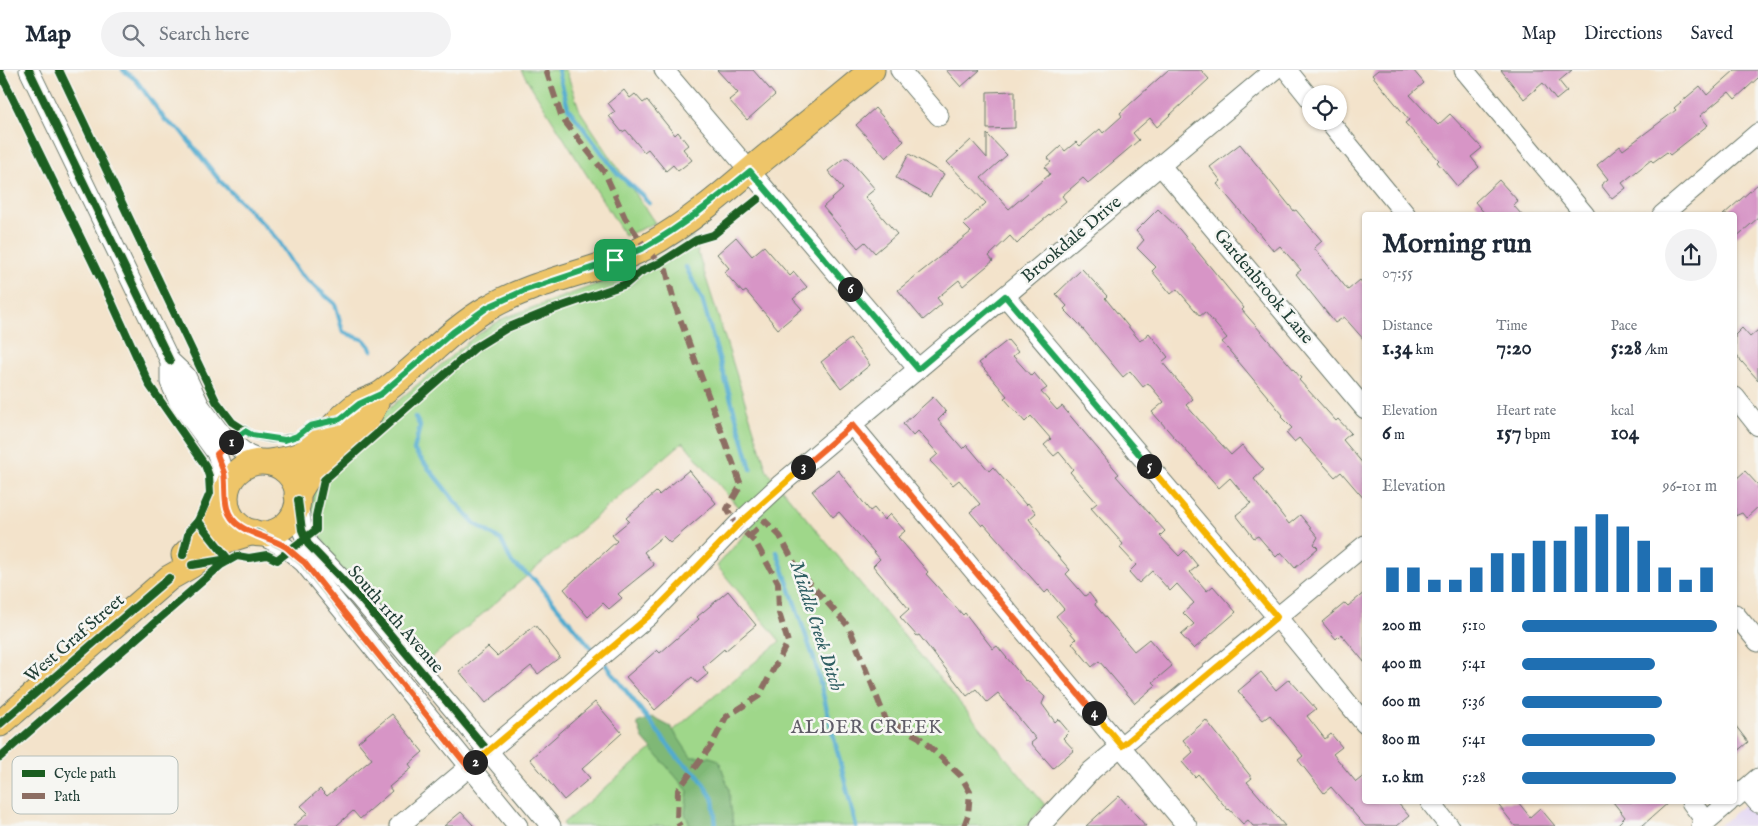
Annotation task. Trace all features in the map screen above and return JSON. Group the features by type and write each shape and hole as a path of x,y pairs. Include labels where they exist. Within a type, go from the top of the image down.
{"main road":[{"name":"West Graf Street","path":"169,578 183,555 207,532 220,515 226,499 228,485 234,475 243,467 254,462 290,458 304,453 318,442 340,419 359,404 381,394 453,332 488,307 523,291 615,260 645,247 674,230 710,204 872,70"},
{"name":"West Graf Street","path":"0,724 169,578 192,566 208,551 226,540 255,533 269,533 280,529 292,516 298,497 308,477 325,456 367,419 381,394"},
{"path":"267,462 286,470 293,479 298,497"},
{"path":"226,499 231,517 238,525 247,531 255,533"}],"street":[{"path":"29,70 170,361 186,376 200,406 221,434 248,454 267,462"},
{"path":"664,70 918,369"},
{"path":"900,70 939,116"},
{"name":"Brookdale Drive","path":"398,826 649,616 781,484 1274,70"},
{"path":"1287,70 1302,89"},
{"path":"1464,70 1583,212"},
{"path":"1336,130 1404,212"},
{"path":"1666,212 1758,134"},
{"name":"Gardenbrook Lane","path":"1160,166 1362,405"},
{"path":"1005,296 1362,720"},
{"path":"170,361 170,382 179,402 217,454 224,472 226,499"},
{"path":"1737,400 1758,426"},
{"path":"852,425 1188,826"},
{"name":"South 11th Avenue","path":"298,497 302,530 308,544 359,597 551,826"},
{"name":"South 11th Avenue","path":"255,533 285,547 304,562 468,767 518,826"},
{"path":"1040,826 1092,770 1362,547"},
{"path":"1737,616 1758,642"},
{"path":"1746,788 1758,803"},
{"path":"1432,804 1450,826"},
{"path":"1692,804 1704,824 1727,804"}],"shaded area":[{"path":"1758,793 1758,826 1719,826"}],"green space":[{"path":"521,70 566,70 580,111 655,223 625,236"},
{"path":"693,237 767,471 1045,805 1026,826 564,826 562,824 780,641 717,566 753,525 683,442 424,664 337,563 310,520 315,482 329,459 474,337 504,318 636,270"},
{"path":"652,717 671,727 691,757 710,757 719,760 729,789 733,825 735,826 690,826 685,813 688,791 643,739 637,723"}],"building":[{"path":"717,70 753,70 775,95 747,120 729,100 738,93"},
{"path":"946,70 980,70 961,87"},
{"path":"1168,70 1201,70 1209,79 1157,127 1150,118 1133,133 1139,140 1088,183 1083,178 1062,196 1066,201 1017,244 1010,236 989,256 993,261 963,286 959,280 937,298 942,304 923,320 898,290 971,232 963,224 986,203 947,162 971,140 987,158 987,134 1007,155 981,178 1009,209 1050,174 1045,167 1051,162 1048,158 1061,146 1065,151 1076,142 1080,146 1100,129 1103,133 1122,116 1120,113"},
{"path":"1378,70 1413,70 1424,83 1410,95 1438,125 1450,114 1482,148 1471,157 1479,167 1457,186 1437,162 1439,160 1405,123 1409,120 1372,75"},
{"path":"1501,70 1572,70 1559,81 1567,91 1556,100 1543,83 1524,99"},
{"path":"1735,70 1758,70 1758,78 1735,99 1729,92 1700,116 1708,125 1670,155 1667,152 1653,162 1651,160 1622,183 1626,188 1612,199 1601,185 1608,179 1597,165 1620,146 1623,150 1676,110 1674,108 1700,86 1707,95"},
{"path":"624,90 630,98 635,94 643,103 647,100 675,135 678,132 688,145 683,149 692,160 678,171 673,165 666,171 648,149 644,152 626,130 622,132 609,116 615,112 608,103"},
{"path":"1015,91 1015,128 987,129 987,92"},
{"path":"875,108 904,141 886,158 856,125"},
{"path":"1240,144 1294,211 1296,210 1322,241 1314,248 1348,290 1360,280 1362,282 1362,338 1344,317 1335,323 1296,274 1301,270 1280,246 1274,251 1217,184 1221,181 1210,167"},
{"path":"909,154 944,174 930,197 896,178"},
{"path":"844,158 848,158 875,189 865,197 897,234 875,253 865,242 858,248 823,207 843,189 828,171"},
{"path":"1499,180 1518,201 1513,205 1519,212 1483,212 1475,202"},
{"path":"1758,184 1758,218 1737,236 1737,212 1726,212"},
{"path":"1158,209 1180,230 1244,308 1242,310 1301,378 1299,380 1336,421 1338,419 1351,433 1343,440 1362,462 1362,496 1341,472 1335,477 1299,438 1294,442 1286,433 1292,428 1281,417 1283,415 1222,342 1227,338 1205,312 1200,316 1177,289 1171,294 1152,271 1156,267 1137,248 1144,240 1136,231"},
{"path":"736,237 752,256 764,246 790,276 794,272 807,287 793,299 802,309 778,329 746,291 743,293 724,272 729,268 717,254"},
{"path":"1082,269 1107,296 1105,298 1140,341 1149,333 1168,357 1162,362 1193,399 1186,405 1200,421 1231,455 1242,445 1264,470 1254,479 1289,524 1300,515 1318,537 1314,544 1318,548 1295,568 1281,552 1276,557 1258,536 1254,538 1236,515 1251,503 1230,478 1219,488 1152,412 1164,402 1148,383 1143,387 1130,371 1123,377 1064,309 1067,306 1056,294"},
{"path":"1742,328 1750,337 1758,330 1758,380 1737,356 1737,333"},
{"path":"850,339 870,365 841,388 821,362"},
{"path":"1008,340 1018,352 1013,356 1031,376 1034,373 1047,388 1041,392 1057,410 1062,406 1119,474 1116,476 1165,531 1160,536 1179,556 1185,550 1198,566 1190,572 1207,591 1213,586 1236,612 1194,649 1181,635 1194,624 1183,613 1194,603 1177,584 1170,591 1152,571 1139,583 1129,572 1136,565 1120,548 1123,544 1091,508 1097,503 1070,472 1073,469 1059,452 1054,456 1044,445 1051,439 1031,416 1025,422 1004,398 1007,396 979,363"},
{"path":"933,397 946,412 938,420 963,449 967,445 989,471 993,467 1026,505 1028,503 1036,513 1029,519 1070,570 1066,574 1085,596 1089,593 1096,602 1095,605 1134,651 1149,639 1172,666 1153,682 1156,685 1135,703 1099,661 1092,667 1072,643 1076,639 1056,616 1064,609 1048,590 1045,593 984,524 982,526 970,512 980,504 959,480 953,485 930,461 938,454 918,431 913,436 903,424"},
{"path":"689,470 716,503 670,543 663,536 644,552 654,565 618,594 622,598 609,609 603,603 588,617 564,589 617,541 612,535 629,521 626,518 656,492 659,495"},
{"path":"838,470 870,511 874,508 884,520 890,514 905,531 898,537 928,572 926,574 963,615 965,613 993,649 997,646 1026,681 1045,697 1042,704 1055,722 1058,719 1069,732 1063,738 1074,750 1053,768 1031,743 1036,739 998,693 987,702 976,689 967,696 919,635 917,636 900,617 909,609 873,566 880,559 839,512 833,517 812,491"},
{"path":"1745,471 1758,485 1758,507 1746,518 1742,513 1737,515 1737,478"},
{"path":"728,591 756,625 703,667 708,674 697,683 692,677 655,710 626,677 657,650 660,653 699,619 697,617"},
{"path":"1362,594 1362,659 1341,634 1336,639 1322,622 1345,603 1348,606"},
{"path":"535,625 560,657 538,674 531,666 486,703 459,671 488,647 497,656"},
{"path":"1261,672 1276,690 1289,679 1316,709 1307,716 1325,739 1331,734 1342,747 1333,754 1356,782 1362,777 1362,804 1399,804 1409,816 1397,826 1365,826 1331,787 1324,793 1298,760 1303,756 1270,715 1263,720 1238,691"},
{"path":"595,702 622,733 582,769 590,778 564,800 530,759"},
{"path":"392,714 423,752 409,764 412,768 389,787 392,791 360,819 353,811 336,826 293,826 308,813 301,806 320,789 327,796 372,759 358,742"},
{"path":"1206,720 1252,778 1247,782 1285,826 1253,826 1248,820 1243,824 1228,810 1198,774 1195,777 1182,762 1193,752 1183,740"},
{"path":"1737,728 1748,742 1737,751"},
{"path":"1119,796 1146,826 1086,826"},
{"path":"1498,804 1520,804 1530,817 1540,808 1555,826 1515,826"},
{"path":"1615,804 1667,804 1642,826 1616,826 1625,817"},
{"path":"461,812 474,826 444,826"}],"waterway":[{"path":"123,70 136,80 166,121 181,131 220,181 276,237 298,272 335,304 343,332 364,340 372,350"},
{"name":"Middle Creek Ditch","path":"558,70 568,108 617,173 649,203"},
{"name":"Middle Creek Ditch","path":"686,267 702,299 751,469"},
{"path":"415,417 420,426 414,450 475,524 501,540 512,563 535,580 593,650"},
{"name":"Middle Creek Ditch","path":"777,552 815,662 856,826"},
{"path":"606,665 678,758 698,775 713,799 716,826"}],"marked path":[{"path":"546,70 562,118 605,173 625,218 645,247 666,270 675,305 741,485 727,509 737,525 756,543 778,583 779,613 788,642 759,696 726,717 711,746 678,790 677,821 680,826"},
{"path":"749,537 765,521 780,536 798,570 849,627 886,720 919,737 961,776 970,792 968,815 964,826"}],"cycle path":[{"path":"29,70 170,361"},
{"path":"59,70 216,401 232,422 252,435 272,439 285,439 297,436 310,426 340,419"},
{"path":"0,72 110,298 150,386 205,465 209,476 210,493 198,521 189,531 183,555"},
{"path":"0,757 221,565 237,556 249,558 267,555 277,560 316,530 316,516 324,480 476,347 507,328 551,310 626,284 640,272 660,263 696,240 713,235 758,199"},
{"path":"298,500 302,530 308,544 359,597 488,751"},
{"path":"192,565 228,559 198,521"},
{"path":"257,533 285,547 304,563 468,767"},
{"path":"0,724 169,578"}],"district":[{"name":"ALDER CREEK","path":"867,728"}],"route":[{"path":"750,171 918,369 1005,296 1277,617 1122,746 852,425 781,484 649,616 468,767 304,562 285,547 257,533 247,531 231,517 227,507 224,472 217,454 245,431 252,435 285,440 297,436 310,426 340,419 359,404 381,394 453,332 488,307 523,291 615,260 645,247 674,230 710,204 750,171"}]}
